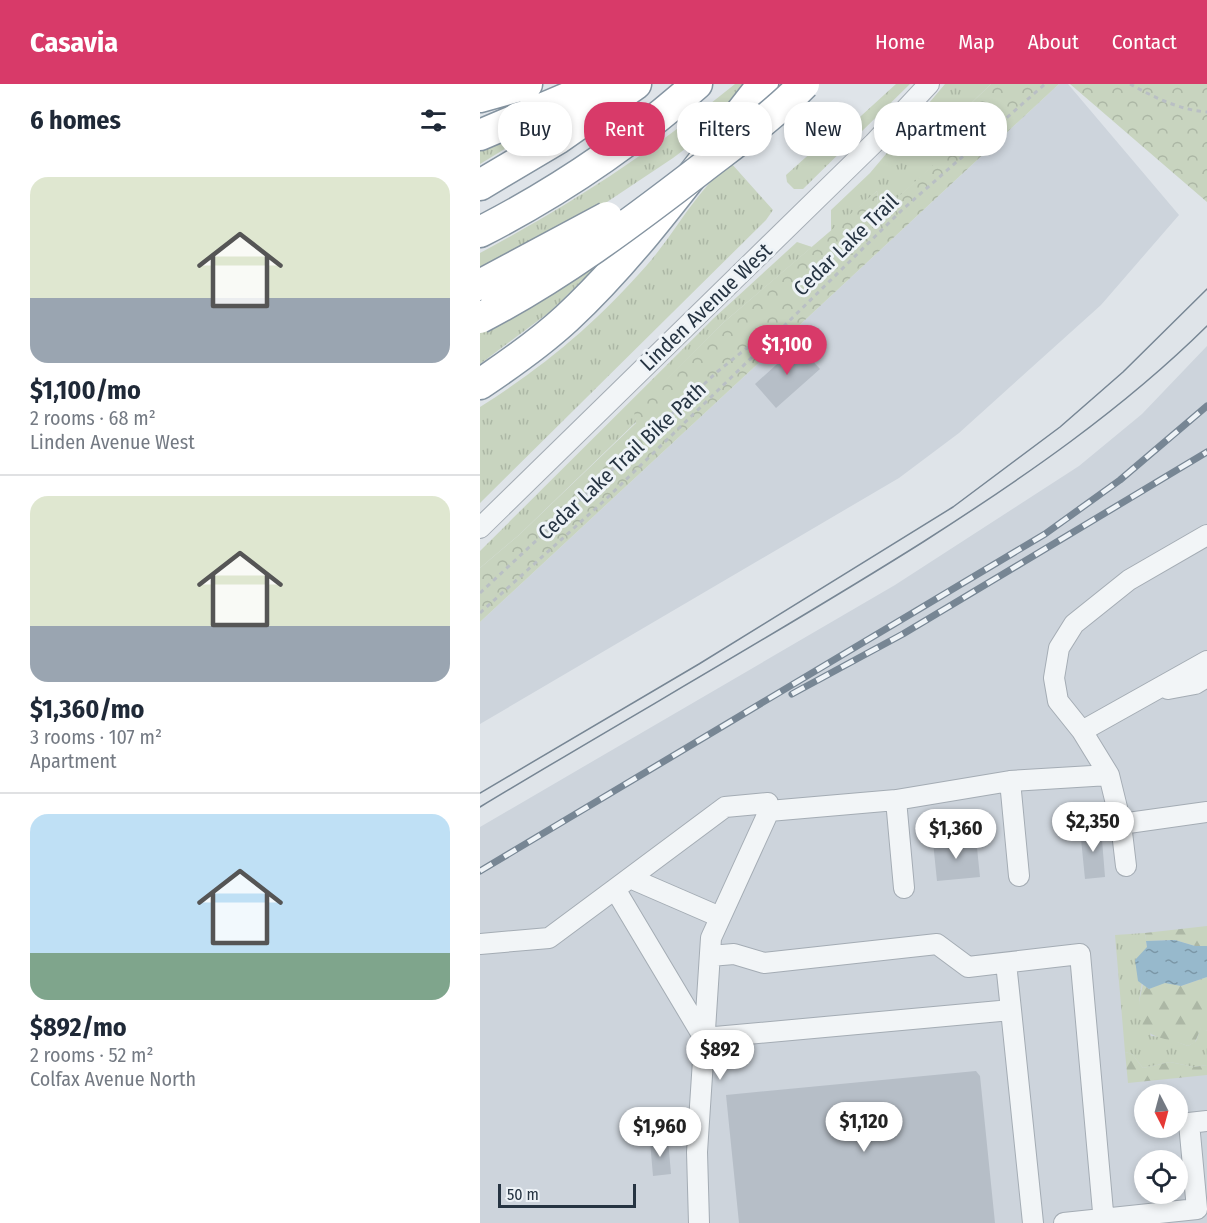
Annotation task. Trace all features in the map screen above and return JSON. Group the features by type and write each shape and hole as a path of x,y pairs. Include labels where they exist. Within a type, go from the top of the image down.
{"highway":[{"path":"480,97 527,84"},
{"path":"480,135 600,84"},
{"path":"480,185 559,138 636,84"},
{"path":"480,232 537,201 623,143 698,84"},
{"path":"480,384 537,343 590,294 638,240 763,84"},
{"path":"480,285 548,251 618,210 709,149 790,84"},
{"path":"480,318 532,288 615,233 746,135 804,84"}],"street":[{"name":"Linden Avenue West","path":"480,528 874,143 928,84"},
{"path":"1126,866 1121,824 1109,776 1082,731 1058,701 1054,678 1059,648 1074,624 1129,580 1207,535"},
{"path":"1150,693 1180,663 1207,645"},
{"path":"1082,731 1207,661"},
{"path":"1150,693 1195,684 1207,677"},
{"path":"769,811 896,800 1010,781 1109,776"},
{"path":"1010,781 1019,876"},
{"path":"896,800 904,888"},
{"path":"480,944 549,938 725,807 768,803 769,811 720,917 711,947 697,1152 699,1223"},
{"path":"1121,824 1207,812"},
{"path":"622,883 720,917"},
{"path":"622,883 704,1038"},
{"path":"711,947 764,963 937,944 968,967 1080,954 1104,1221"},
{"path":"1006,963 1033,1223"},
{"path":"704,1038 1011,1010"},
{"path":"1064,1223 1197,1216 1188,1123 1207,1121"}],"path":[{"name":"Cedar Lake Trail","path":"480,593 717,372 753,343 782,328 902,210 1045,84"},
{"path":"1130,84 1152,96 1194,111 1207,112"},
{"name":"Cedar Lake Trail Bike Path","path":"480,613 605,500 782,328"}],"shaded area":[{"path":"1059,84 1068,84 1179,215 1101,305 959,433 899,478 480,724 480,622 982,156 1007,156 1007,132"},
{"path":"1207,346 1207,1223 480,1223 480,827 895,585 1079,466 1142,414"}],"green space":[{"path":"735,84 748,84 733,102 712,102"},
{"path":"896,84 910,84 892,102 876,102"},
{"path":"945,84 991,84 972,102 930,102"},
{"path":"991,84 1059,84 1007,132 1007,102 972,102"},
{"path":"1070,84 1207,84 1207,202"},
{"path":"874,104 874,119 862,131 862,115"},
{"path":"677,129 677,155 673,158 598,208 480,272 480,253 548,215 639,156 665,156 665,138"},
{"path":"498,139 498,153 480,164 480,146"},
{"path":"807,156 837,156 803,189 794,189 787,182 786,175"},
{"path":"884,156 933,156 934,165 879,215 877,191 831,232 831,210"},
{"path":"932,156 982,156 480,622 480,568 519,535 636,423 634,411 723,323 877,191 879,215 933,165"},
{"path":"731,163 773,210 766,220 480,503 480,407 527,375 589,325 647,265 707,186"},
{"path":"797,242 812,247 723,323 635,411 636,422 519,535 480,568 480,551 714,318"},
{"path":"610,253 551,311 480,364 480,333"},
{"path":"1207,926 1207,946 1195,946 1175,940 1146,941 1145,933"},
{"path":"1145,933 1147,947 1139,1002 1151,1036 1164,1037 1188,1046 1196,1041 1201,1027 1207,1031 1207,1065 1194,1067 1170,1062 1143,1068 1132,1054 1125,1052 1115,935"},
{"path":"1207,977 1207,1031 1201,1028 1195,1042 1188,1046 1159,1037 1143,1029 1139,1002 1143,984 1149,989 1165,982 1181,986"},
{"path":"1125,1052 1132,1054 1143,1068 1170,1062 1194,1067 1207,1065 1207,1075 1128,1083"}],"water":[{"path":"1175,940 1195,946 1207,946 1207,977 1181,986 1165,983 1149,989 1138,981 1135,960 1147,947 1146,941"}],"building":[{"path":"798,345 820,369 776,408 755,384"},
{"path":"1101,827 1105,877 1085,879 1080,829"},
{"path":"976,838 980,877 937,881 933,842"},
{"path":"976,1071 980,1076 995,1223 739,1223 726,1095"},
{"path":"668,1139 671,1174 653,1176 650,1141"}],"tram line":[{"path":"480,793 699,664 953,507 1060,427 1123,372 1207,289"},
{"path":"480,807 813,610 960,518 1071,442 1141,386 1207,326"}],"railway":[{"path":"480,871 1045,534 1120,480 1207,406"},
{"path":"792,694 903,634 1207,452"}]}
